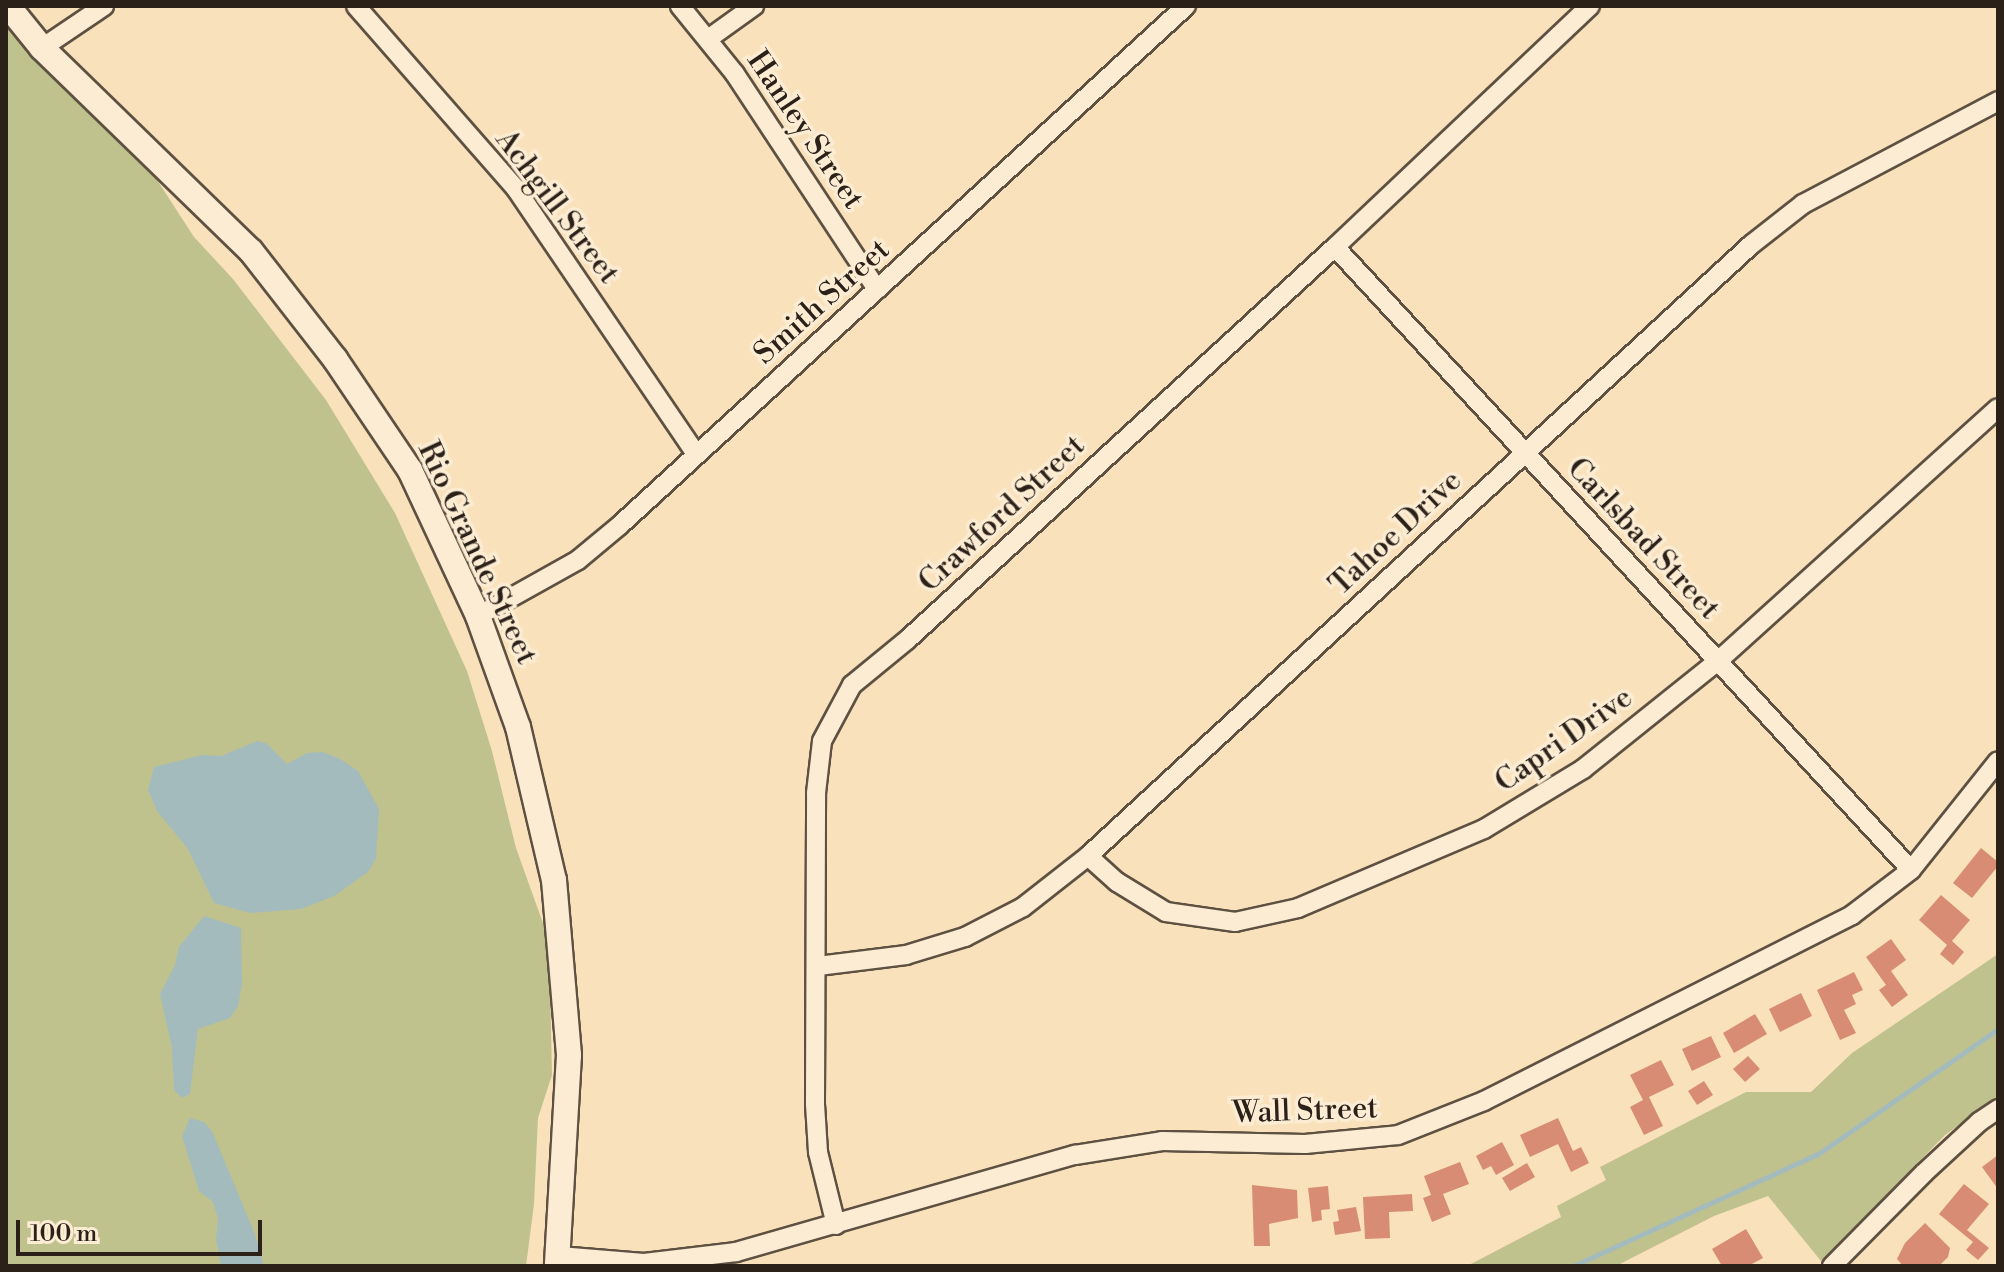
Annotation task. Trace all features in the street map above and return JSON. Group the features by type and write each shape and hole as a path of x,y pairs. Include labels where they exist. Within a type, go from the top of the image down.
{"street":[{"name":"Rio Grande Street","path":"8,6 42,48 251,251 335,359 410,470 478,616 518,727 554,880 569,1055 558,1261"},
{"path":"42,48 104,6"},
{"name":"Achgill Street","path":"356,6 524,200 696,454"},
{"name":"Hanley Street","path":"680,6 760,111 877,289"},
{"path":"708,39 754,6"},
{"name":"Smith Street","path":"478,616 578,560 1186,6"},
{"name":"Crawford Street","path":"836,1225 818,1152 815,1104 818,966 816,793 822,741 852,685 907,640 1335,247 1590,6"},
{"name":"Tahoe Drive","path":"818,966 906,955 965,937 1023,907 1088,856 1752,244 1803,204 1998,101"},
{"name":"Carlsbad Street","path":"1335,247 1911,870"},
{"name":"Capri Drive","path":"1088,856 1117,882 1166,912 1235,922 1298,908 1484,829 1583,769 1718,661 1998,408"},
{"name":"Wall Street","path":"558,1261 644,1263 736,1252 1075,1155 1162,1141 1305,1144 1398,1135 1484,1101 1852,915 1911,870 1998,761"},
{"path":"1832,1266 1924,1173 1998,1109"}],"green space":[{"path":"6,20 148,166 194,237 233,279 326,400 395,513 467,671 492,751 516,848 549,940 552,1075 538,1118 534,1204 526,1266 6,1266"},
{"path":"1998,954 1998,1097 1945,1135 1821,1261 1768,1196 1714,1216 1616,1266 1467,1266 1561,1217 1557,1206 1606,1180 1600,1167 1746,1092 1811,1092 1852,1053"}],"water":[{"path":"257,741 266,743 287,764 307,753 323,752 340,759 358,771 379,809 376,859 368,872 334,896 301,909 250,913 214,903 188,849 157,811 148,790 154,767 202,755 221,756"},
{"path":"204,916 241,928 242,984 238,1006 230,1018 198,1029 190,1094 182,1098 174,1090 172,1048 160,994 175,965 179,947"},
{"path":"190,1118 204,1122 212,1131 255,1234 264,1266 221,1266 216,1240 218,1219 213,1202 199,1191 182,1136"}],"building":[{"path":"1981,848 1998,862 1998,866 1972,898 1953,883"},
{"path":"1941,895 1970,920 1952,941 1964,952 1953,965 1940,954 1947,945 1919,920"},
{"path":"1891,939 1906,960 1891,971 1908,995 1892,1007 1879,990 1886,985 1866,957"},
{"path":"1854,972 1863,990 1852,995 1856,1004 1844,1010 1856,1033 1840,1040 1817,990"},
{"path":"1801,993 1812,1016 1780,1032 1769,1009"},
{"path":"1755,1014 1767,1034 1734,1053 1723,1033"},
{"path":"1711,1036 1721,1057 1692,1071 1682,1049"},
{"path":"1748,1056 1760,1069 1745,1082 1733,1069"},
{"path":"1661,1060 1674,1085 1649,1097 1663,1126 1644,1135 1630,1107 1643,1100 1630,1075"},
{"path":"1704,1081 1713,1095 1697,1105 1688,1091"},
{"path":"1558,1118 1573,1151 1581,1147 1589,1163 1571,1172 1558,1144 1530,1157 1520,1135"},
{"path":"1502,1142 1514,1165 1496,1175 1491,1166 1483,1170 1476,1156"},
{"path":"1998,1155 1998,1189 1982,1167"},
{"path":"1460,1162 1469,1184 1443,1194 1451,1214 1432,1222 1423,1198 1431,1195 1424,1176"},
{"path":"1527,1163 1535,1177 1510,1191 1502,1178"},
{"path":"1964,1184 1989,1204 1967,1230 1989,1248 1978,1260 1966,1250 1973,1242 1939,1214"},
{"path":"1252,1185 1297,1190 1298,1218 1269,1224 1270,1246 1254,1246"},
{"path":"1328,1186 1330,1209 1321,1210 1322,1220 1312,1222 1308,1188"},
{"path":"1412,1194 1413,1211 1389,1212 1390,1238 1365,1239 1363,1197"},
{"path":"1356,1207 1361,1231 1335,1235 1333,1222 1339,1221 1337,1210"},
{"path":"1925,1223 1950,1248 1948,1257 1939,1266 1903,1266 1897,1259 1905,1243"},
{"path":"1746,1229 1763,1258 1748,1266 1722,1266 1712,1249"}],"waterway":[{"path":"1573,1266 1818,1154 1998,1029"}]}
